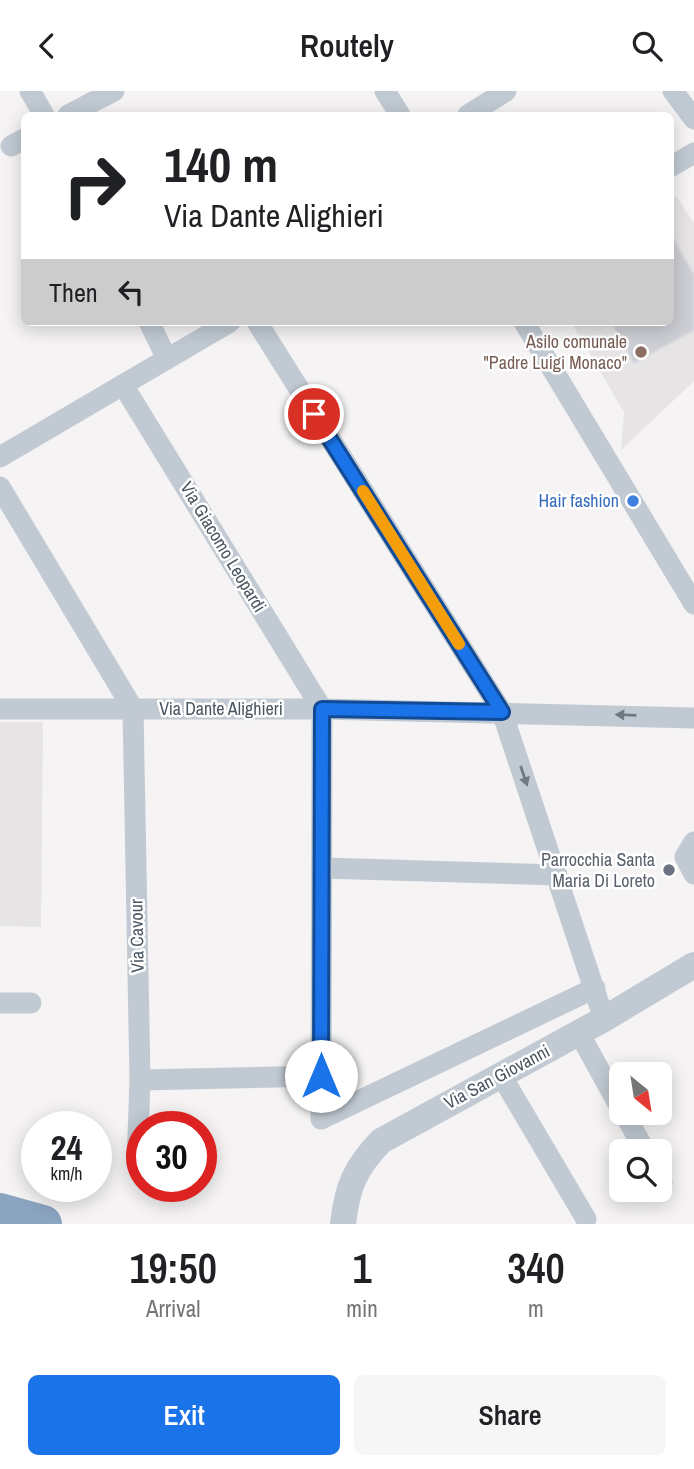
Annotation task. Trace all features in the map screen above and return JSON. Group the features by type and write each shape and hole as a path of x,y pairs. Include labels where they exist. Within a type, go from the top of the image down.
{"highway":[{"path":"0,1212 43,1224"}],"street":[{"path":"30,91 42,112"},
{"path":"74,112 114,91"},
{"path":"385,91 396,112"},
{"path":"473,112 506,91"},
{"path":"673,91 694,119"},
{"path":"674,165 694,153"},
{"path":"151,326 167,359"},
{"path":"0,457 223,326"},
{"path":"260,326 502,712 604,1019"},
{"path":"526,326 694,604"},
{"name":"Via Giacomo Leopardi","path":"123,385 322,709"},
{"path":"0,487 133,709"},
{"name":"Via Dante Alighieri","path":"0,709 322,709 694,717"},
{"name":"Via Cavour","path":"133,709 139,1111"},
{"path":"322,709 321,1119 595,988"},
{"path":"694,842 685,857 694,874"},
{"path":"322,868 557,875"},
{"name":"Via San Giovanni","path":"344,1217 351,1181 367,1156 381,1141 604,1019 694,965"},
{"path":"0,1003 31,1003"},
{"path":"579,1033 609,1087"},
{"path":"500,1075 586,1219"},
{"path":"140,1080 321,1076"}],"shaded area":[{"name":"Asilo comunale \"Padre Luigi Monaco\"","path":"676,196 694,223 694,381 621,450 624,412 573,326 674,326"},
{"path":"0,722 43,722 41,927 0,926"}],"building":[{"name":"Asilo comunale \"Padre Luigi Monaco\"","path":"674,240 694,275 694,330 634,363 613,326 674,326"}],"slow traffic":[{"path":"363,491 459,644"}],"place":[{"name":"Asilo comunale \"Padre Luigi Monaco\"","path":"641,352"},
{"name":"Hair fashion","path":"633,501"},
{"name":"Parrocchia Santa Maria Di Loreto","path":"669,870"}],"route":[{"path":"314,414 502,712 322,709 321,1076"}]}
